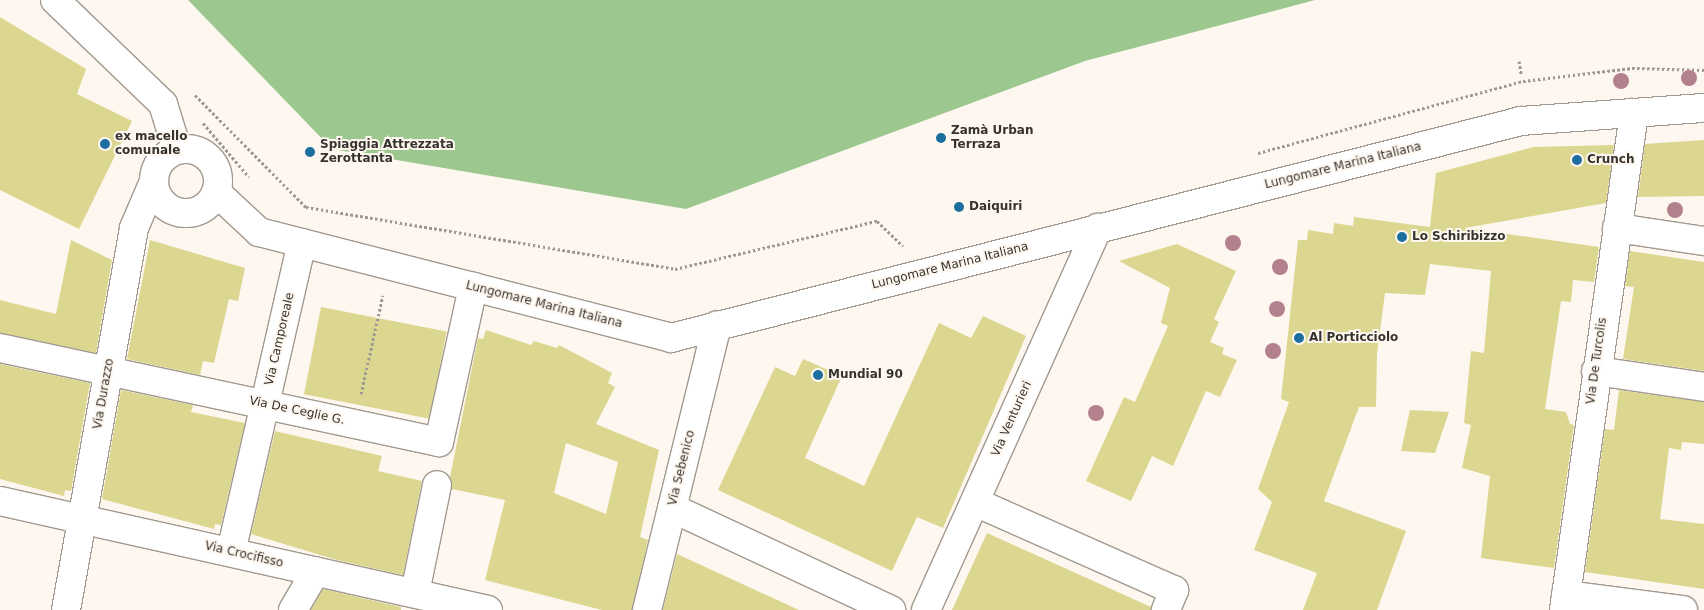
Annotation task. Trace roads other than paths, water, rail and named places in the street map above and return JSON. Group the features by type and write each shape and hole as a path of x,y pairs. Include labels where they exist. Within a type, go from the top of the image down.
{"street":[{"path":"55,0 162,104 177,149"},
{"name":"Lungomare Marina Italiana","path":"216,192 259,232 671,338 1520,121 1704,108"},
{"name":"Via De Turcolis","path":"1565,603 1596,370 1634,112"},
{"path":"177,149 198,150 210,159 218,172 216,192 203,208 181,213 162,202 154,181 161,160 177,149"},
{"name":"Via Durazzo","path":"66,610 134,228 154,181"},
{"name":"Via Venturieri","path":"926,610 1098,228"},
{"path":"1617,228 1704,241"},
{"name":"Via Camporeale","path":"231,552 302,243"},
{"name":"Via De Ceglie G.","path":"0,348 439,442 473,287"},
{"name":"Via Sebenico","path":"647,610 717,325"},
{"path":"1596,370 1704,387"},
{"path":"415,593 437,484"},
{"name":"Via Crocifisso","path":"0,502 82,518 488,610"},
{"path":"975,502 1170,600"},
{"path":"672,508 891,610"},
{"path":"293,610 316,571"},
{"path":"1565,603 1683,610"}],"place":[{"name":"Zamà Urban Terraza","path":"941,138"},
{"name":"ex macello comunale","path":"105,144"},
{"name":"Spiaggia Attrezzata Zerottanta","path":"310,152"},
{"name":"Crunch","path":"1577,160"},
{"name":"Daiquiri","path":"959,207"},
{"name":"Lo Schiribizzo","path":"1402,237"},
{"name":"Al Porticciolo","path":"1299,338"},
{"name":"Mundial 90","path":"818,375"}]}
